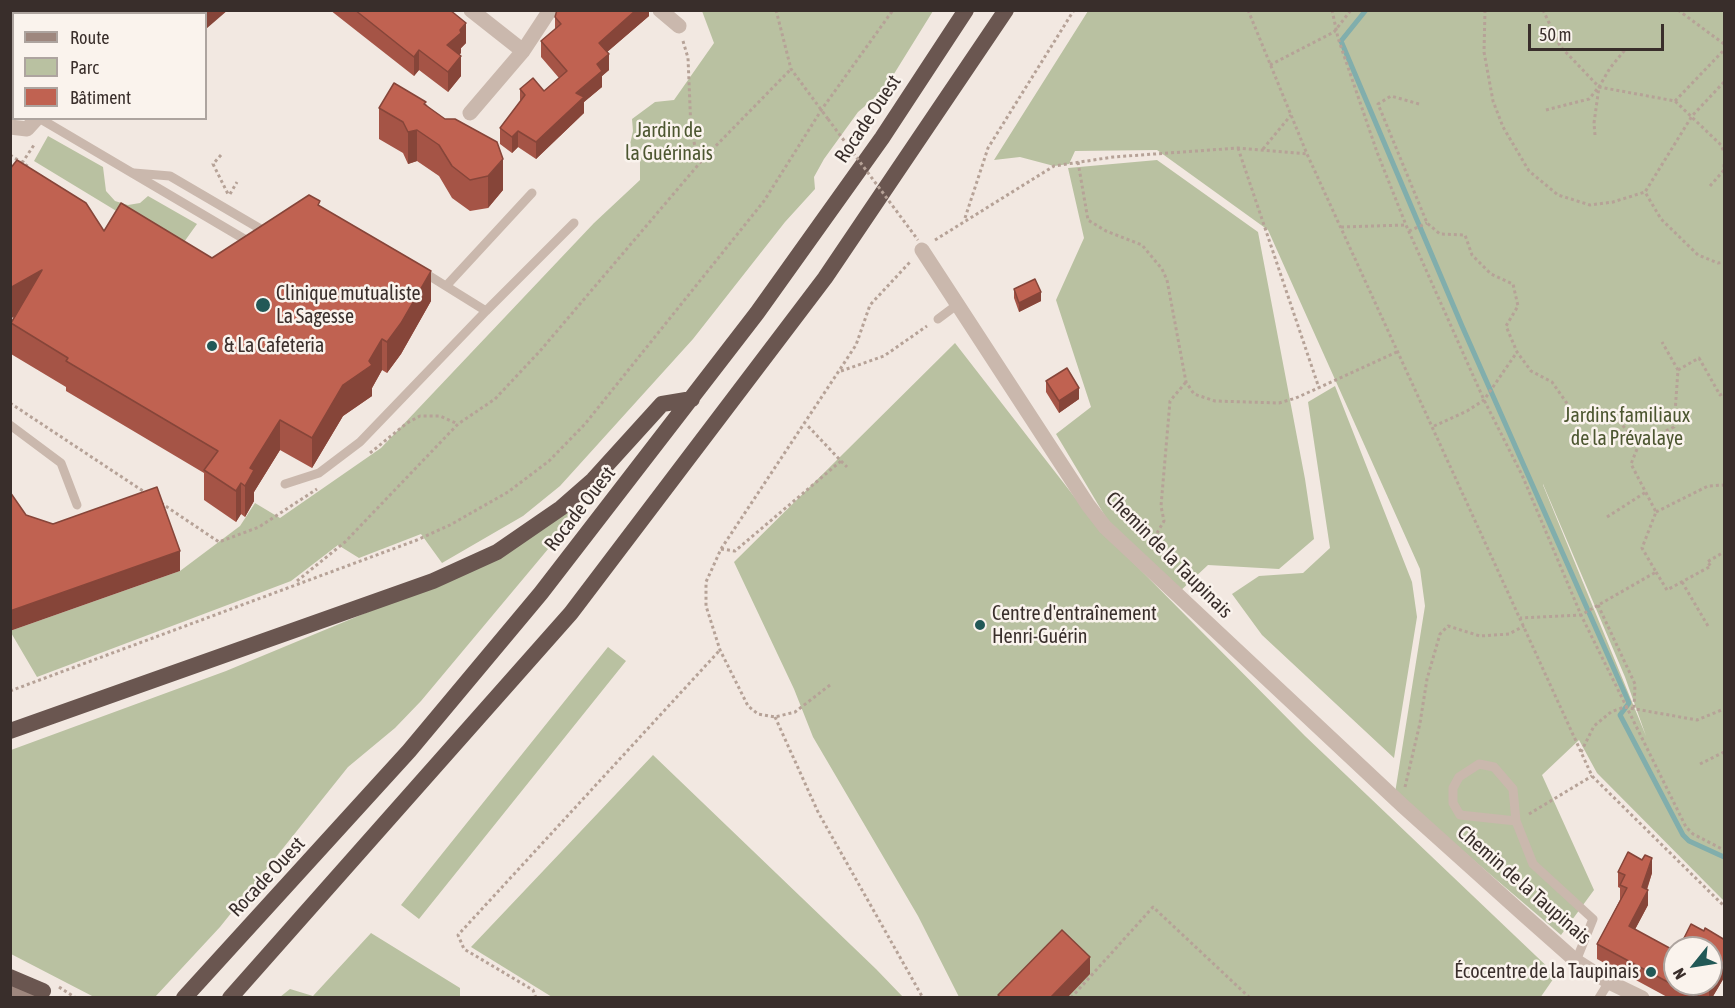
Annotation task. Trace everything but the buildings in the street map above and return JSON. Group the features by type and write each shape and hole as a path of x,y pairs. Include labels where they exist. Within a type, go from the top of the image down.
{"highway":[{"name":"Rocade Ouest","path":"184,998 416,742 541,593 692,399 834,206 966,10"},
{"path":"230,998 571,613 825,278 1006,10"},
{"path":"11,731 433,581 497,552 561,508 593,480 662,404 692,399"},
{"path":"10,977 41,995"}],"main road":[{"path":"10,972 41,995"},
{"path":"10,988 41,995"}],"street":[{"path":"471,10 523,51"},
{"path":"470,113 523,51 550,10"},
{"path":"660,10 679,26"},
{"path":"11,128 27,129 36,120"},
{"name":"Chemin de la Taupinais","path":"920,245 1088,505 1105,527 1403,806 1576,961 1609,982 1642,998"}],"lane":[{"path":"41,120 261,249"},
{"path":"134,173 170,176 264,231 274,225"},
{"path":"447,285 532,193"},
{"path":"285,484 319,472 360,442 574,223"},
{"path":"409,263 486,311"},
{"path":"938,319 958,304"},
{"path":"10,425 61,463 77,505"},
{"path":"1516,821 1460,815 1453,803 1453,788 1459,777 1479,764 1494,767 1513,789 1516,821 1533,864 1593,919 1576,961"},
{"path":"1599,998 1609,982"}],"path":[{"path":"776,10 791,69 920,245"},
{"path":"10,691 293,584 417,540 450,525 507,492 549,461 585,424 764,201 822,109 893,10"},
{"path":"965,219 988,147 1074,10"},
{"path":"1248,10 1307,154 1434,426 1592,776 1725,906"},
{"path":"1332,10 1377,152 1406,225 1484,400 1522,475 1581,615 1624,707 1686,827 1693,834 1725,850"},
{"path":"1270,65 1334,32 1351,10"},
{"path":"1485,10 1484,52 1493,101 1503,127 1529,171 1558,195 1590,205 1613,202 1645,192 1692,116 1725,82"},
{"path":"1543,10 1560,46 1599,87 1675,101 1721,145 1725,152"},
{"path":"1678,10 1725,44"},
{"path":"679,26 688,58 691,130 695,146 704,158"},
{"path":"1546,110 1589,99 1624,51 1622,48"},
{"path":"1675,101 1725,50"},
{"path":"293,584 345,542 458,424 495,399 540,351 704,158 791,69"},
{"path":"1595,135 1594,123 1599,87"},
{"path":"1419,104 1391,96 1378,104 1427,223 1440,234 1465,235 1472,255 1491,274 1513,284 1518,306 1506,326 1517,352 1531,371 1552,382 1580,422 1616,418 1639,444"},
{"path":"1263,149 1291,115"},
{"path":"830,685 795,712 775,717 758,714 748,706 720,650 706,606 706,582 721,549 806,424 856,345 870,305 920,245 1054,166 1238,148 1307,154"},
{"path":"1238,148 1319,388"},
{"path":"10,155 29,167"},
{"path":"221,155 213,164 230,194"},
{"path":"1078,162 1088,220 1106,231 1142,245 1162,269 1167,280 1186,382 1194,394 1215,401 1279,403 1319,388 1399,351"},
{"path":"1710,186 1724,170 1725,164"},
{"path":"222,207 237,182"},
{"path":"1645,192 1661,219 1698,255 1718,263 1725,262"},
{"path":"1409,231 1427,223"},
{"path":"1341,227 1406,225"},
{"path":"839,371 867,364 884,356 938,319"},
{"path":"1656,512 1631,464 1639,444 1674,427 1678,369 1662,342"},
{"path":"1434,426 1467,411 1484,400 1517,352"},
{"path":"1678,369 1699,358 1720,395 1725,393"},
{"path":"1157,534 1164,521 1161,506 1170,401 1186,382"},
{"path":"10,403 150,496"},
{"path":"362,459 407,423 420,416 440,416 458,424"},
{"path":"806,424 848,467"},
{"path":"721,549 735,551 841,461"},
{"path":"1725,485 1708,486 1656,512 1642,548 1667,590 1711,566 1707,562 1725,552"},
{"path":"160,502 219,542 259,527 318,489"},
{"path":"1607,517 1646,492"},
{"path":"1520,618 1581,615 1656,572"},
{"path":"1682,582 1708,626"},
{"path":"1598,605 1635,684 1634,708"},
{"path":"1403,806 1406,778 1420,723 1427,679 1440,634 1448,626 1480,636 1509,634 1524,626"},
{"path":"536,998 533,990 464,949 458,935 720,650"},
{"path":"1581,752 1593,726 1611,712 1624,707 1697,720 1725,709"},
{"path":"775,717 818,812 922,998"},
{"path":"1700,764 1725,752"},
{"path":"1516,821 1592,776"},
{"path":"1071,998 1153,908 1250,998"}],"green space":[{"name":"Jardin de la Guérinais","path":"702,11 933,11 884,90 858,112 824,159 814,177 815,189 785,222 693,339 560,486 523,516 442,563 421,534 359,558 338,545 291,581 37,677 10,631 180,571 240,526 255,503 280,518 381,448 594,223 640,180 640,161 629,149 633,131 632,119 655,102 674,100 714,43"},
{"name":"Jardins familiaux de la Prévalaye","path":"1088,11 1724,11 1724,901 1597,773 1579,740 1542,775 1594,890 1561,935 1395,793 1425,606 1420,569 1268,230 1157,150 1075,151 1069,164 1054,166 1020,157 994,160","holes":["1543,484 1625,677 1646,736"]},
{"path":"48,136 103,167 106,191 115,201 128,205 140,203 148,196 197,224 179,249 34,161"},
{"path":"1157,160 1258,232 1305,479 1314,539 1279,569 1208,565 1178,593 1108,521 1056,434 1091,407 1056,300 1084,238 1068,168"},
{"name":"Centre d'entraînement Henri-Guérin","path":"955,343 1097,526 1305,736 1556,975 1540,998 959,997 918,916 813,737 794,689 734,562"},
{"path":"1335,386 1412,582 1417,617 1394,758 1262,635 1232,594 1259,576 1303,573 1330,548 1308,402"},
{"path":"566,512 574,518 421,701 395,728 348,767 220,927 155,997 94,997 11,954 11,750 226,671 469,570"},
{"path":"608,647 626,661 419,919 401,905"},
{"path":"653,755 903,997 552,997 471,947"},
{"path":"371,933 460,988 460,997 280,997 290,989 313,996"}],"waterway":[{"path":"1366,10 1341,41 1462,326 1629,703 1620,715 1683,835 1689,841 1724,857"}],"place":[{"name":"Clinique mutualiste La Sagesse","path":"263,305"},
{"name":"& La Cafeteria","path":"212,346"},
{"name":"Centre d'entraînement Henri-Guérin","path":"980,625"},
{"name":"Écocentre de la Taupinais","path":"1651,972"}]}
